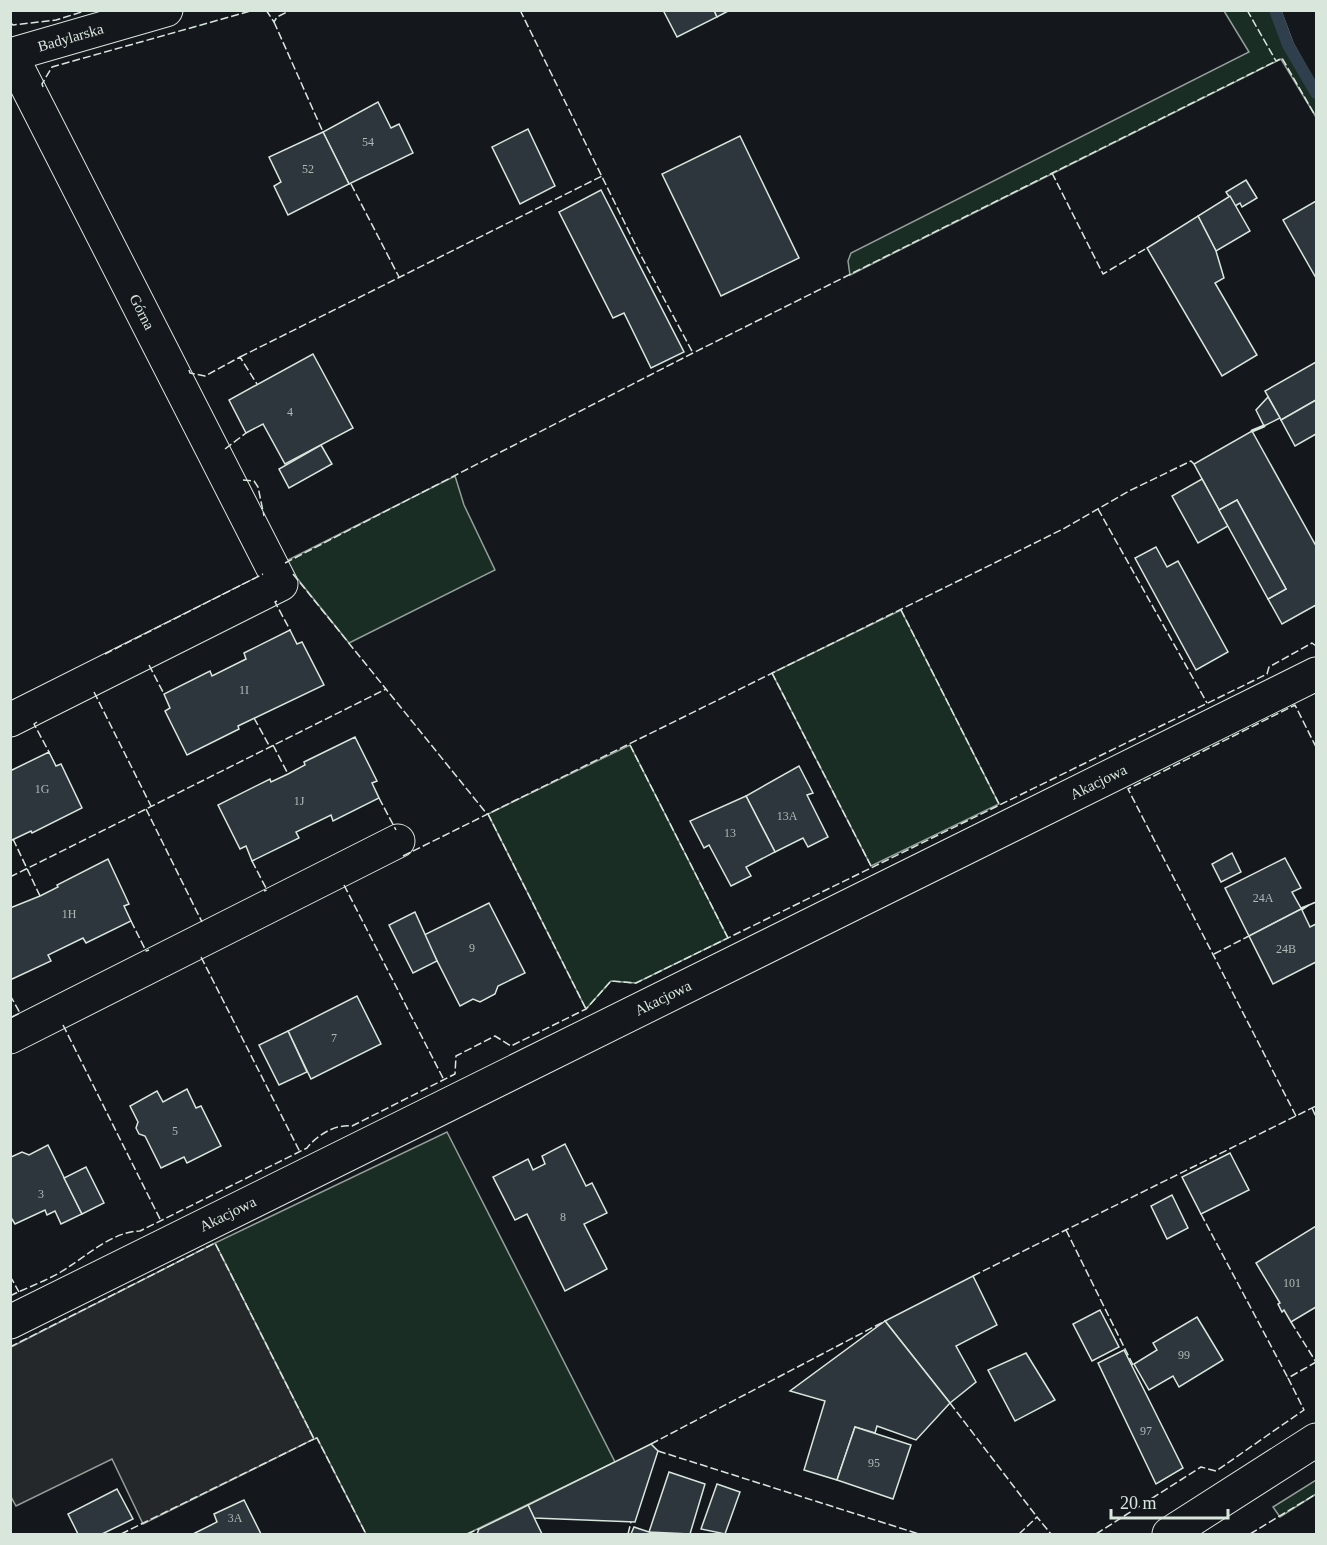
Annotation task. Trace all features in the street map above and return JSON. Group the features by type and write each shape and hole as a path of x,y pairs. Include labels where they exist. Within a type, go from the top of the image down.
{"street":[{"name":"Badylarska","path":"10,55 166,10"},
{"name":"Górna","path":"10,55 281,584 10,720"},
{"name":"Akacjowa","path":"10,1322 1317,674"},
{"path":"10,1037 398,841"},
{"path":"1169,1534 1317,1440"}],"green space":[{"path":"1224,11 1281,11 1293,43 1316,84 1316,117 1281,59 850,275 848,261 851,253 1249,52"},
{"path":"455,476 464,505 495,570 349,643 284,562"},
{"path":"901,610 999,804 871,866 772,673"},
{"path":"630,745 728,938 636,983 611,981 586,1009 488,814"},
{"path":"447,1132 615,1462 467,1534 366,1534 317,1438 314,1439 215,1243"},
{"path":"1316,1480 1316,1494 1280,1517 1273,1507"}],"shaded area":[{"path":"215,1243 314,1439 143,1524 112,1459 16,1506 10,1495 11,1347"}],"building":[{"path":"663,10 714,10 717,17 677,37"},
{"path":"714,10 730,10 717,17"},
{"path":"378,102 391,128 399,124 413,153 349,184 323,132"},
{"path":"528,129 555,186 520,204 492,147"},
{"path":"323,132 349,184 288,215 274,186 281,182 269,157"},
{"path":"740,136 799,258 721,296 662,174"},
{"path":"1246,180 1257,198 1242,207 1240,203 1235,206 1226,192"},
{"path":"601,190 684,352 651,368 624,313 613,318 559,212"},
{"path":"1230,196 1250,231 1216,251 1198,216"},
{"path":"1316,201 1316,278 1283,220"},
{"path":"1198,216 1216,251 1224,278 1215,283 1257,355 1222,376 1147,248"},
{"path":"313,354 353,428 285,464 263,424 246,433 229,400"},
{"path":"1316,362 1316,400 1281,420 1265,391"},
{"path":"1268,397 1280,418 1264,426 1256,410"},
{"path":"1316,400 1316,434 1295,446 1281,420"},
{"path":"1252,431 1316,546 1316,605 1282,624 1268,599 1286,589 1237,500 1219,510 1194,464"},
{"path":"321,445 332,464 289,488 279,469"},
{"path":"1202,479 1228,526 1198,543 1172,496"},
{"path":"1237,500 1286,589 1268,599 1219,510"},
{"path":"1156,547 1167,567 1178,561 1228,652 1196,670 1135,558"},
{"path":"290,630 297,644 302,642 324,685 238,726 239,729 187,755 165,711 170,708 164,694 210,671 212,676 246,659 244,653"},
{"path":"355,737 377,781 372,783 379,798 333,821 331,815 296,832 299,838 252,861 246,846 240,849 218,805 270,779 271,782 288,774 305,765 304,762"},
{"path":"49,752 56,766 61,764 82,808 32,833 31,831 10,841 10,771"},
{"path":"799,766 813,793 807,795 828,837 808,847 803,838 775,852 746,796"},
{"path":"746,796 775,852 746,867 751,876 731,886 709,845 704,848 690,821"},
{"path":"1232,853 1241,872 1221,882 1212,864"},
{"path":"1285,858 1301,888 1292,892 1301,908 1309,905 1249,936 1225,888"},
{"path":"108,859 129,904 124,906 131,921 86,943 83,938 48,955 51,961 10,980 10,908 58,887 57,885"},
{"path":"489,903 525,973 498,986 495,994 480,1002 473,999 460,1006 424,935"},
{"path":"1309,905 1302,910 1310,927 1316,924 1316,962 1273,984 1249,936"},
{"path":"415,912 437,961 413,973 389,925"},
{"path":"357,996 381,1044 311,1079 288,1031"},
{"path":"288,1031 307,1072 279,1085 259,1045"},
{"path":"187,1089 196,1108 201,1106 221,1146 187,1163 184,1157 161,1168 145,1136 139,1134 136,1128 138,1122 130,1106 157,1091 163,1102"},
{"path":"565,1144 586,1186 592,1183 607,1213 584,1224 607,1269 565,1291 527,1214 515,1220 493,1177 528,1159 533,1170 545,1164 542,1156"},
{"path":"48,1145 82,1214 61,1224 55,1211 47,1215 45,1210 15,1224 10,1216 11,1157 22,1152 29,1155"},
{"path":"1230,1153 1249,1190 1201,1214 1182,1177"},
{"path":"86,1167 104,1203 82,1214 64,1178"},
{"path":"1172,1195 1188,1228 1167,1239 1151,1206"},
{"path":"1316,1226 1316,1307 1291,1322 1284,1310 1282,1312 1278,1304 1280,1303 1256,1263"},
{"path":"973,1276 997,1325 956,1346 976,1382 950,1403 885,1321"},
{"path":"1100,1310 1119,1347 1092,1361 1073,1324"},
{"path":"1197,1317 1223,1360 1179,1387 1173,1376 1149,1390 1134,1364 1157,1350 1153,1343"},
{"path":"885,1321 950,1403 916,1440 877,1426 875,1433 855,1427 837,1480 804,1470 825,1401 790,1391"},
{"path":"1124,1350 1183,1468 1156,1484 1098,1363"},
{"path":"1026,1353 1055,1400 1015,1421 988,1370"},
{"path":"855,1427 911,1445 893,1499 837,1480"},
{"path":"651,1444 658,1451 635,1522 534,1518 528,1505"},
{"path":"669,1472 705,1484 690,1534 649,1532"},
{"path":"717,1484 740,1492 725,1534 701,1529"},
{"path":"117,1489 133,1519 102,1534 78,1534 68,1514"},
{"path":"244,1500 261,1534 193,1534 217,1522 214,1514"},
{"path":"528,1505 542,1534 477,1534 479,1529"},
{"path":"634,1527 649,1532 656,1534 631,1534"}],"waterway":[{"path":"1275,10 1288,45 1316,93"}],"fence":[{"path":"10,22 13,25 56,20 88,10"},
{"path":"43,87 42,84 52,67 254,10"},
{"path":"266,10 274,22 277,17 291,10"},
{"path":"520,10 639,252 693,353"},
{"path":"1247,10 1276,61 1282,58 1316,117"},
{"path":"274,22 323,132"},
{"path":"285,563 693,353 1276,61"},
{"path":"1052,173 1103,274 1147,248"},
{"path":"240,357 602,176"},
{"path":"351,184 399,277"},
{"path":"189,370 190,373 205,376 240,357 257,384"},
{"path":"225,449 246,433"},
{"path":"403,856 1063,529 1129,491 1191,461 1194,464"},
{"path":"243,480 254,481 258,487 264,516"},
{"path":"1098,509 1207,703"},
{"path":"105,654 263,574"},
{"path":"293,574 487,814"},
{"path":"277,601 275,602 290,630"},
{"path":"901,610 999,804"},
{"path":"10,1296 56,1275 112,1239 140,1231 307,1148 327,1131 352,1126 455,1074 456,1056 495,1036 511,1046 586,1009 611,981 636,983 1267,674 1269,667 1312,643 1316,646"},
{"path":"149,665 164,694"},
{"path":"772,673 871,866"},
{"path":"10,877 386,689"},
{"path":"94,692 151,806"},
{"path":"1296,1116 1128,789 1295,705 1316,747"},
{"path":"254,718 270,747"},
{"path":"37,722 34,724 49,752"},
{"path":"273,745 288,774"},
{"path":"630,745 728,938"},
{"path":"379,798 396,830"},
{"path":"146,809 202,922"},
{"path":"488,814 586,1009"},
{"path":"13,839 40,896"},
{"path":"252,861 267,890 264,891"},
{"path":"344,885 444,1080"},
{"path":"1309,905 1316,902"},
{"path":"131,921 146,951 149,950"},
{"path":"1214,954 1249,936"},
{"path":"201,957 300,1152"},
{"path":"10,995 20,1013 10,1018"},
{"path":"63,1025 161,1221"},
{"path":"973,1276 1316,1106"},
{"path":"1312,1108 1316,1117"},
{"path":"1201,1214 1288,1378"},
{"path":"1066,1230 1133,1365"},
{"path":"10,1347 215,1243 314,1439 317,1438 366,1534"},
{"path":"10,1276 19,1292"},
{"path":"651,1444 885,1321"},
{"path":"1291,1322 1316,1362"},
{"path":"1096,1534 1201,1467 1216,1471 1304,1410 1288,1378 1316,1362"},
{"path":"950,1403 1037,1517"},
{"path":"121,1534 314,1439"},
{"path":"658,1451 919,1534"},
{"path":"1250,1534 1316,1494"},
{"path":"1019,1534 1037,1517 1051,1534"},
{"path":"628,1534 631,1522"},
{"path":"467,1534 479,1529"}],"wall":[{"path":"1252,431 1264,426"}]}
